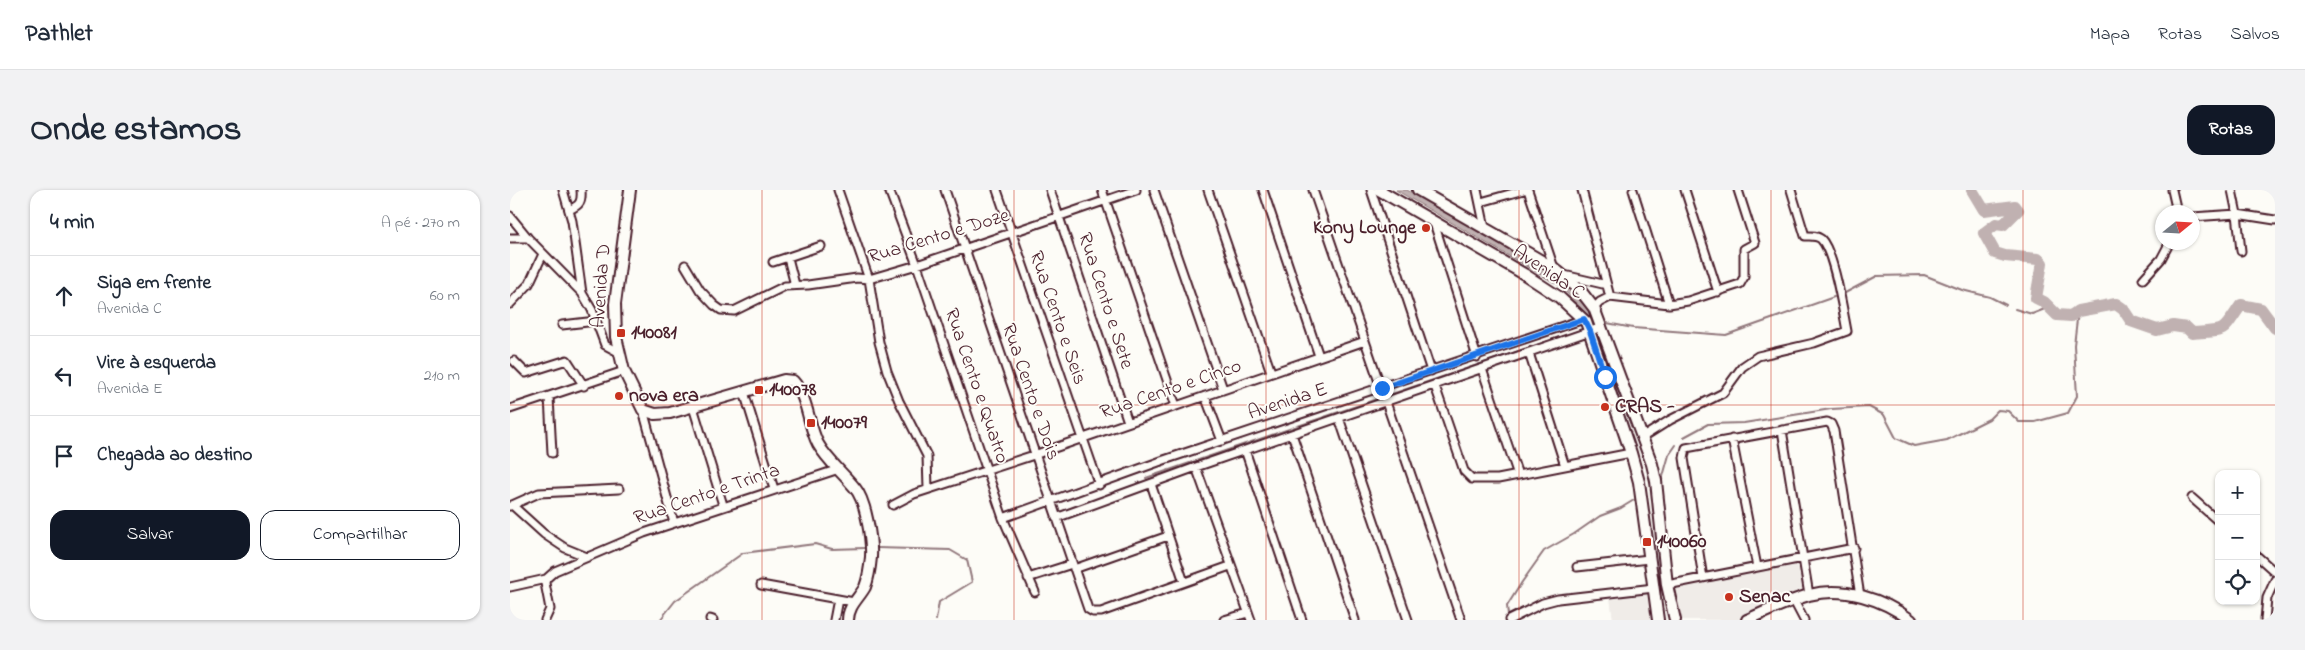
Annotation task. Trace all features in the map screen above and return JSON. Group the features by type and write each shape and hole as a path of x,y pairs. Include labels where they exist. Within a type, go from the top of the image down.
{"main road":[{"name":"Avenida D","path":"630,190 614,304 616,337 624,371 642,410"},
{"name":"Avenida C","path":"1379,190 1524,274 1559,297 1584,319 1590,331 1639,482 1658,620"},
{"name":"Avenida C","path":"1418,190 1554,268 1580,290 1594,308 1643,438 1656,481 1667,585 1675,620"},
{"path":"642,410 655,414 693,407 784,380 793,381 801,395 819,445 860,496 870,541 870,573 864,588 854,602 848,615 848,620"},
{"path":"1622,426 1636,421"},
{"path":"1747,620 1764,611 1809,595 1843,593 1872,598 1897,610 1911,620"}],"street":[{"path":"563,190 569,210 582,293 605,344 620,353"},
{"path":"569,210 579,205 581,190"},
{"path":"838,190 868,279 879,342 887,371 927,456 928,489"},
{"name":"Rua Cento e Quatro","path":"889,190 917,265 1003,518 1035,592"},
{"name":"Rua Cento e Dois","path":"944,190 1085,604 1090,611 1098,616"},
{"name":"Rua Cento e Seis","path":"997,190 1099,485"},
{"name":"Rua Cento e Sete","path":"1050,190 1128,422"},
{"path":"1102,190 1176,406"},
{"name":"Rua Cento e Doze","path":"685,265 708,300 722,310 728,311 748,305 785,286 857,278 868,279 917,265 1104,199 1136,190"},
{"path":"1154,190 1223,389"},
{"path":"1208,190 1271,372"},
{"path":"1263,190 1319,356"},
{"path":"1313,190 1461,620"},
{"path":"1371,190 1431,371"},
{"path":"1477,190 1481,202 1484,228"},
{"path":"1481,202 1524,190"},
{"path":"1528,190 1554,268"},
{"path":"1582,190 1610,297"},
{"path":"1633,190 1669,304"},
{"path":"1685,190 1718,292"},
{"path":"1594,308 1600,302 1610,297 1669,304 1688,301 1742,282 1744,249 1754,245 1738,190"},
{"path":"1643,438 1670,420 1723,393 1742,366 1758,356 1814,343 1848,331 1830,256 1822,240 1813,236 1805,236 1791,190"},
{"path":"2172,190 2175,205"},
{"path":"2232,190 2241,251"},
{"path":"2200,216 2237,214 2275,220"},
{"path":"510,216 528,238 582,293"},
{"path":"1434,223 1477,356"},
{"path":"510,238 528,238"},
{"path":"772,262 821,246"},
{"path":"2143,280 2161,259 2166,250"},
{"path":"510,304 528,284 543,254"},
{"path":"788,258 795,285"},
{"path":"1564,275 1607,285"},
{"name":"Avenida E","path":"1003,518 1164,460 1584,319"},
{"path":"562,325 596,321"},
{"name":"Avenida E","path":"1056,518 1196,467 1602,327"},
{"name":"Rua Cento e Cinco","path":"893,505 928,489 1034,455 1365,341"},
{"path":"1529,353 1565,466"},
{"path":"514,361 526,373 567,360 584,386"},
{"path":"1482,369 1518,474"},
{"path":"510,409 584,386 624,371"},
{"path":"1435,386 1464,471 1472,479 1479,480 1518,474 1631,453"},
{"path":"744,392 774,489"},
{"path":"549,396 552,453"},
{"path":"1205,396 1222,441"},
{"path":"693,407 723,505"},
{"path":"642,410 674,523"},
{"path":"1339,418 1408,620"},
{"path":"1703,578 1684,458 1686,448 1827,422 1833,427 1854,548 1860,596"},
{"path":"1782,430 1809,595"},
{"path":"1292,434 1355,620"},
{"path":"1732,439 1757,567"},
{"path":"1245,450 1302,620"},
{"path":"1196,467 1249,616 1224,620"},
{"name":"Rua Cento e Trinta","path":"510,587 546,579 555,571 587,557 723,505 839,469"},
{"path":"1151,484 1184,582"},
{"path":"587,557 565,548 544,534 511,506 539,492 619,489"},
{"path":"2192,498 2215,518"},
{"path":"1028,578 1073,567 1168,536"},
{"path":"1667,585 1854,548"},
{"path":"1577,567 1649,559"},
{"path":"2260,559 2275,572"},
{"path":"1098,616 1230,566"},
{"path":"545,620 550,609 546,579"},
{"path":"2266,620 2266,598 2275,580"},
{"path":"761,584 854,602"},
{"path":"1509,620 1542,603 1558,599 1654,588"},
{"path":"834,620 838,599"},
{"path":"1794,600 1804,620"}],"shaded area":[{"name":"Senac","path":"1799,563 1805,587 1740,620 1678,620 1672,585"},
{"path":"1650,592 1654,620 1613,620 1610,598"}],"water":[{"path":"1396,190 1407,190 1562,281 1587,308 1594,323 1591,324 1583,310 1560,286"}],"waterway":[{"path":"1972,190 1984,210 2015,206 2018,210 2003,225 1996,224 1984,233 1995,253 2005,256 2038,259 2042,263 2036,298 2044,302 2057,315 2071,316 2078,311 2116,304 2123,309 2131,321 2157,330 2173,326 2187,328 2192,333 2212,332 2226,326 2241,305 2261,309 2275,328"},
{"path":"1845,293 1877,276 1924,275 1962,290 1990,297 2006,305"},
{"path":"1607,323 1633,328 1726,335 1834,297"},
{"path":"2015,309 2032,314 2050,307"},
{"path":"1684,437 1708,424 1744,423 1831,409 1869,407 1884,415 1896,438 1914,446 1947,440 1989,419 1998,410 2008,411 2019,422 2035,422 2068,413 2077,396 2074,345 2078,311"},
{"path":"1389,395 1584,329"},
{"path":"1146,478 1380,398"},
{"path":"1662,480 1669,455 1676,445"},
{"path":"1508,615 1507,606 1544,551 1600,516 1621,508 1634,500"},
{"path":"660,620 675,601 743,553 815,544 832,549 865,548"},
{"path":"877,548 950,550 967,560 972,582 939,602 936,620"}],"place":[{"name":"Kony Lounge","path":"1426,228"},
{"name":"140081","path":"621,333"},
{"name":"140078","path":"759,390"},
{"name":"nova era","path":"619,396"},
{"name":"CRAS -","path":"1605,407"},
{"name":"140079","path":"811,423"},
{"name":"140060","path":"1647,542"},
{"name":"Senac","path":"1729,597"}],"route":[{"path":"1382,388 1584,319 1590,331 1605,377"}]}
